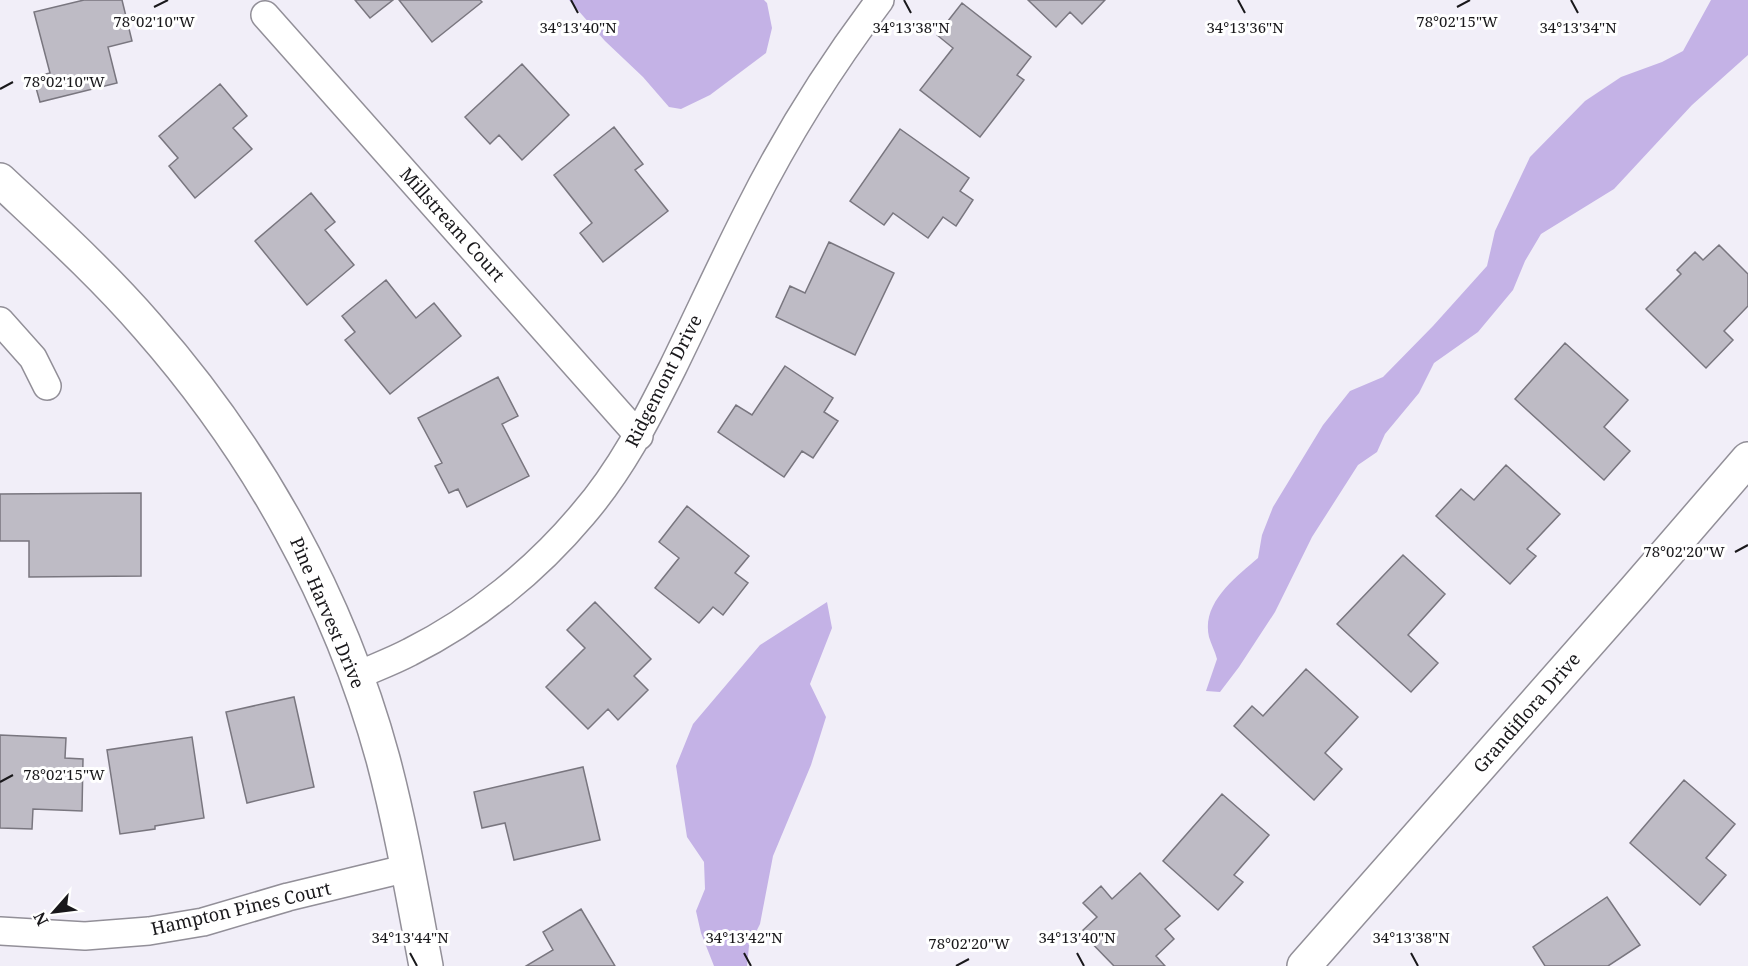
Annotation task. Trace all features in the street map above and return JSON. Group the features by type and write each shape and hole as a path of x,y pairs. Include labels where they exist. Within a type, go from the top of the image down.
{"street":[{"name":"Ridgemont Drive","path":"356,676 411,652 473,614 527,572 584,513 639,435 748,212 777,159 841,56 880,0"},
{"name":"Millstream Court","path":"265,15 639,435"},
{"name":"Pine Harvest Drive","path":"0,180 146,324 205,396 261,478 286,521 311,568 356,676 383,758 408,868 426,966"},
{"path":"0,321 33,358 47,386"},
{"name":"Grandiflora Drive","path":"1304,966 1748,459"},
{"name":"Hampton Pines Court","path":"0,931 85,936 149,931 203,922 288,897 408,868"}],"shaded area":[{"path":"569,0 764,0 767,3 772,28 766,53 710,95 681,109 669,107"},
{"path":"1711,0 1748,0 1748,55 1692,105 1614,189 1541,234 1525,261 1513,290 1478,332 1434,363 1419,393 1385,434 1377,452 1358,465 1312,537 1275,612 1239,667 1220,692 1206,691 1217,659 1209,637 1210,613 1222,592 1258,558 1262,535 1273,507 1323,425 1350,391 1383,377 1487,266 1495,231 1530,157 1585,101 1621,77 1662,62 1683,51"},
{"path":"827,602 832,628 810,684 826,717 811,765 773,856 760,924 749,946 747,966 714,966 701,933 696,911 705,889 704,862 687,837 676,766 693,724 760,645"}],"building":[{"path":"84,0 122,0 132,41 108,47 117,83 40,102 33,77 50,73 34,12"},
{"path":"355,0 393,0 370,18"},
{"path":"399,0 480,0 482,2 432,42"},
{"path":"1028,0 1105,0 1082,24 1070,12 1056,27"},
{"path":"962,3 1031,57 1017,75 1024,80 980,137 920,90 953,48 937,35"},
{"path":"522,64 569,115 522,160 499,135 490,144 465,117"},
{"path":"220,84 247,116 233,128 252,149 195,198 169,166 178,158 159,136"},
{"path":"614,127 643,164 635,170 668,211 603,262 580,233 592,223 554,175"},
{"path":"900,129 969,178 960,191 973,200 956,226 943,217 928,238 893,213 884,225 850,201"},
{"path":"311,193 335,222 325,230 354,265 307,305 255,241"},
{"path":"829,242 894,273 855,355 776,317 790,286 805,293"},
{"path":"1719,245 1748,274 1748,306 1724,331 1733,340 1706,368 1646,309 1681,274 1677,270 1695,252 1703,260"},
{"path":"386,280 416,318 434,303 461,336 390,394 345,340 355,332 342,316"},
{"path":"1565,343 1628,400 1604,427 1630,451 1604,480 1515,399"},
{"path":"785,366 833,398 824,412 838,421 813,458 802,451 784,477 718,432 736,405 752,415"},
{"path":"498,377 518,416 502,424 529,476 467,507 458,489 449,493 435,466 442,463 418,418"},
{"path":"1506,465 1560,514 1527,549 1536,556 1510,584 1436,516 1461,489 1474,500"},
{"path":"141,493 141,576 29,577 29,541 0,541 0,494"},
{"path":"687,506 749,556 735,573 748,583 723,615 713,607 699,623 655,588 679,558 659,542"},
{"path":"1403,555 1445,594 1408,635 1438,663 1411,692 1337,624"},
{"path":"595,602 651,659 634,676 648,690 618,720 608,709 588,729 546,687 585,648 567,630"},
{"path":"1306,669 1358,717 1325,753 1342,769 1314,800 1234,726 1252,706 1263,716"},
{"path":"294,697 314,787 247,803 226,712"},
{"path":"0,735 66,738 65,758 83,759 82,811 33,809 32,829 0,828"},
{"path":"192,737 204,818 120,834 107,750"},
{"path":"583,767 600,840 514,860 505,823 482,828 474,792"},
{"path":"1684,780 1735,824 1706,858 1726,875 1700,905 1630,843"},
{"path":"1222,794 1269,835 1234,875 1243,882 1218,910 1163,861"},
{"path":"1140,873 1180,916 1165,929 1174,939 1156,956 1165,966 1114,966 1081,932 1097,917 1083,903 1101,886 1112,899"},
{"path":"1607,897 1640,945 1608,966 1545,966 1533,947"},
{"path":"581,909 615,966 526,966 553,950 543,932"}]}
